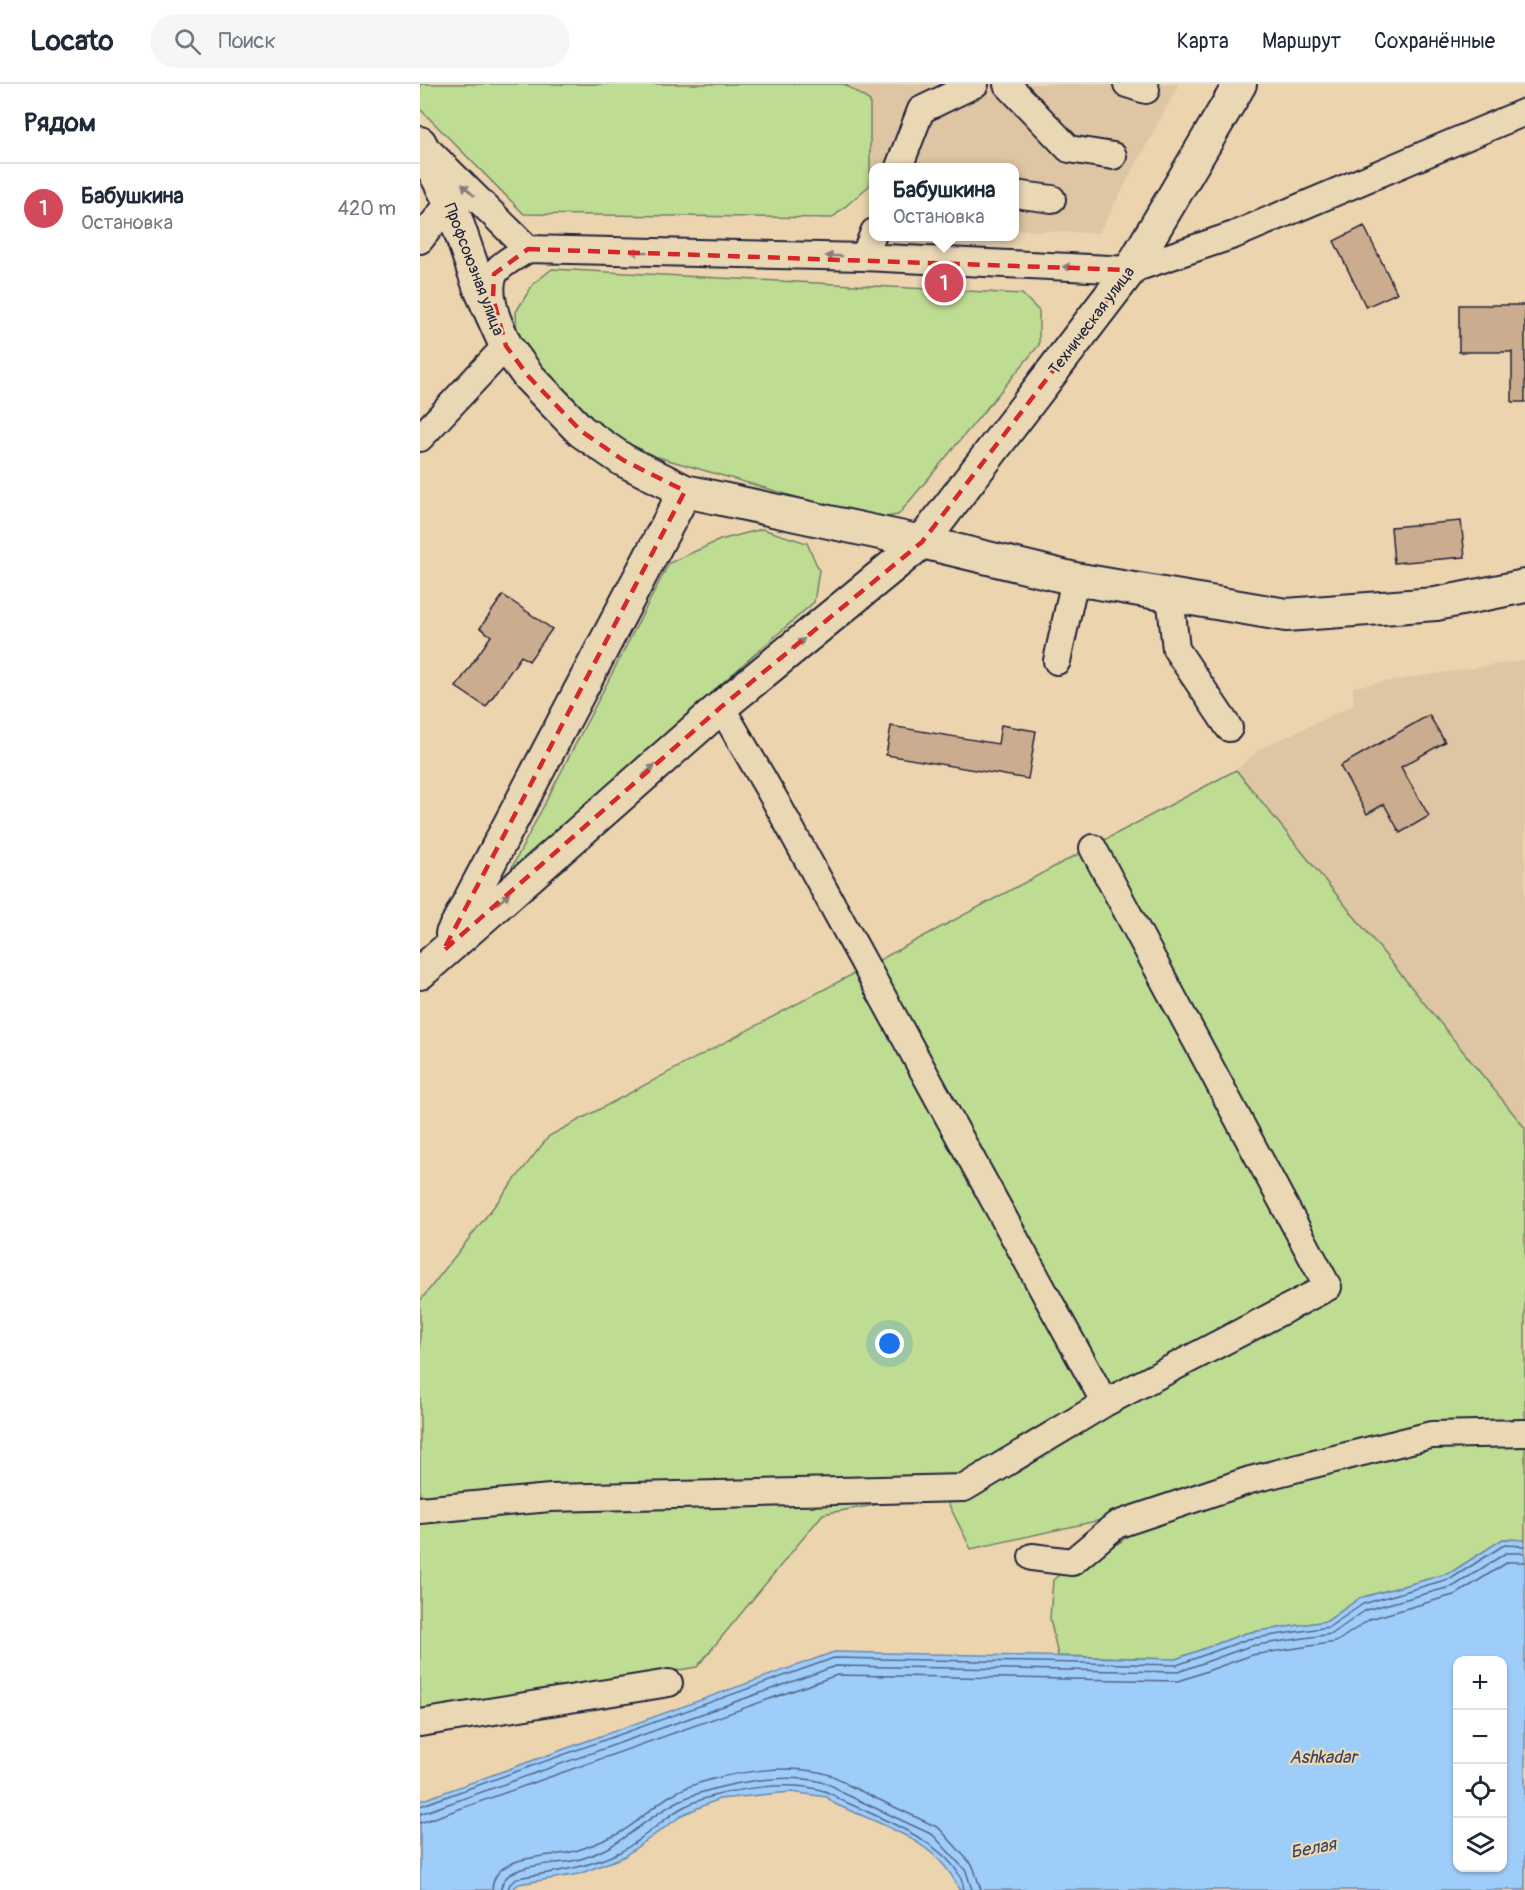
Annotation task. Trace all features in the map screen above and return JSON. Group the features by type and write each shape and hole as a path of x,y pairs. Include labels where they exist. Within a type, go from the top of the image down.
{"main road":[{"name":"Техническая улица","path":"420,973 721,707 922,542 1130,270 1239,84"},
{"name":"Профсоюзная улица","path":"422,145 450,202 479,286 506,346 529,377 581,431 623,460 685,492 922,542 1075,579 1286,615 1436,604 1525,586"},
{"path":"443,951 685,492"}],"street":[{"path":"901,163 921,110 975,84"},
{"path":"1007,84 1068,149 1113,156"},
{"path":"420,438 506,346 491,285 494,274 528,249 864,257 1130,270 1234,235 1525,112"},
{"path":"422,145 528,249"},
{"path":"1019,195 1052,199"},
{"path":"420,240 450,202"},
{"path":"864,257 870,241"},
{"path":"1056,661 1075,579"},
{"path":"1170,595 1176,649 1229,728"},
{"path":"721,707 1104,1403"},
{"path":"420,1510 550,1498 964,1488 1104,1403 1328,1287 1093,848"},
{"path":"1032,1557 1072,1562 1116,1525 1250,1480 1431,1435 1525,1433"},
{"path":"420,1723 669,1683"}],"highlighted area":[{"path":"528,249 1130,270 922,542 721,707 443,951 685,491 623,460 581,431 529,377 506,346 493,298 494,274"}],"shaded area":[{"path":"844,84 1179,84 1099,233 1019,230 1019,163 870,163 870,101"},
{"path":"1525,660 1525,1128 1236,770 1260,749 1354,705 1353,687"}],"green space":[{"path":"420,84 844,84 870,101 869,186 832,218 524,214 420,109"},
{"path":"552,269 1022,294 1039,311 1039,345 898,515 872,519 651,455 599,428 544,374 517,336 516,312 533,284"},
{"path":"762,529 807,543 819,570 814,602 510,871 669,563 720,540"},
{"path":"1236,770 1525,1128 1525,1540 1503,1539 1450,1573 1360,1598 1327,1621 1246,1633 1176,1659 1058,1656 1050,1618 1053,1580 1065,1570 1121,1542 1159,1507 971,1549 943,1493 823,1514 697,1667 420,1711 420,1301 549,1136"}],"water":[{"name":"Ashkadar","path":"1503,1539 1525,1540 1525,1890 959,1890 950,1873 938,1859 906,1836 835,1804 827,1797 791,1792 719,1799 684,1814 623,1857 579,1874 519,1884 511,1890 420,1890 420,1801 834,1652 1176,1659 1246,1633 1327,1621 1360,1598 1450,1573"}],"building":[{"path":"1364,226 1397,293 1366,307 1334,241"},
{"path":"1459,305 1525,305 1525,402 1512,402 1512,352 1459,352"},
{"path":"1461,521 1465,557 1394,563 1391,527"},
{"path":"503,595 552,629 529,661 521,656 486,707 456,687 491,636 480,628"},
{"path":"1429,715 1445,742 1401,767 1429,816 1400,833 1384,804 1367,814 1340,766"},
{"path":"1001,725 1036,731 1028,779 886,755 891,726 998,744"}],"place":[{"name":"Бабушкина","path":"944,283"}],"water label":[{"name":"Белая","path":"1313,1848"}]}
